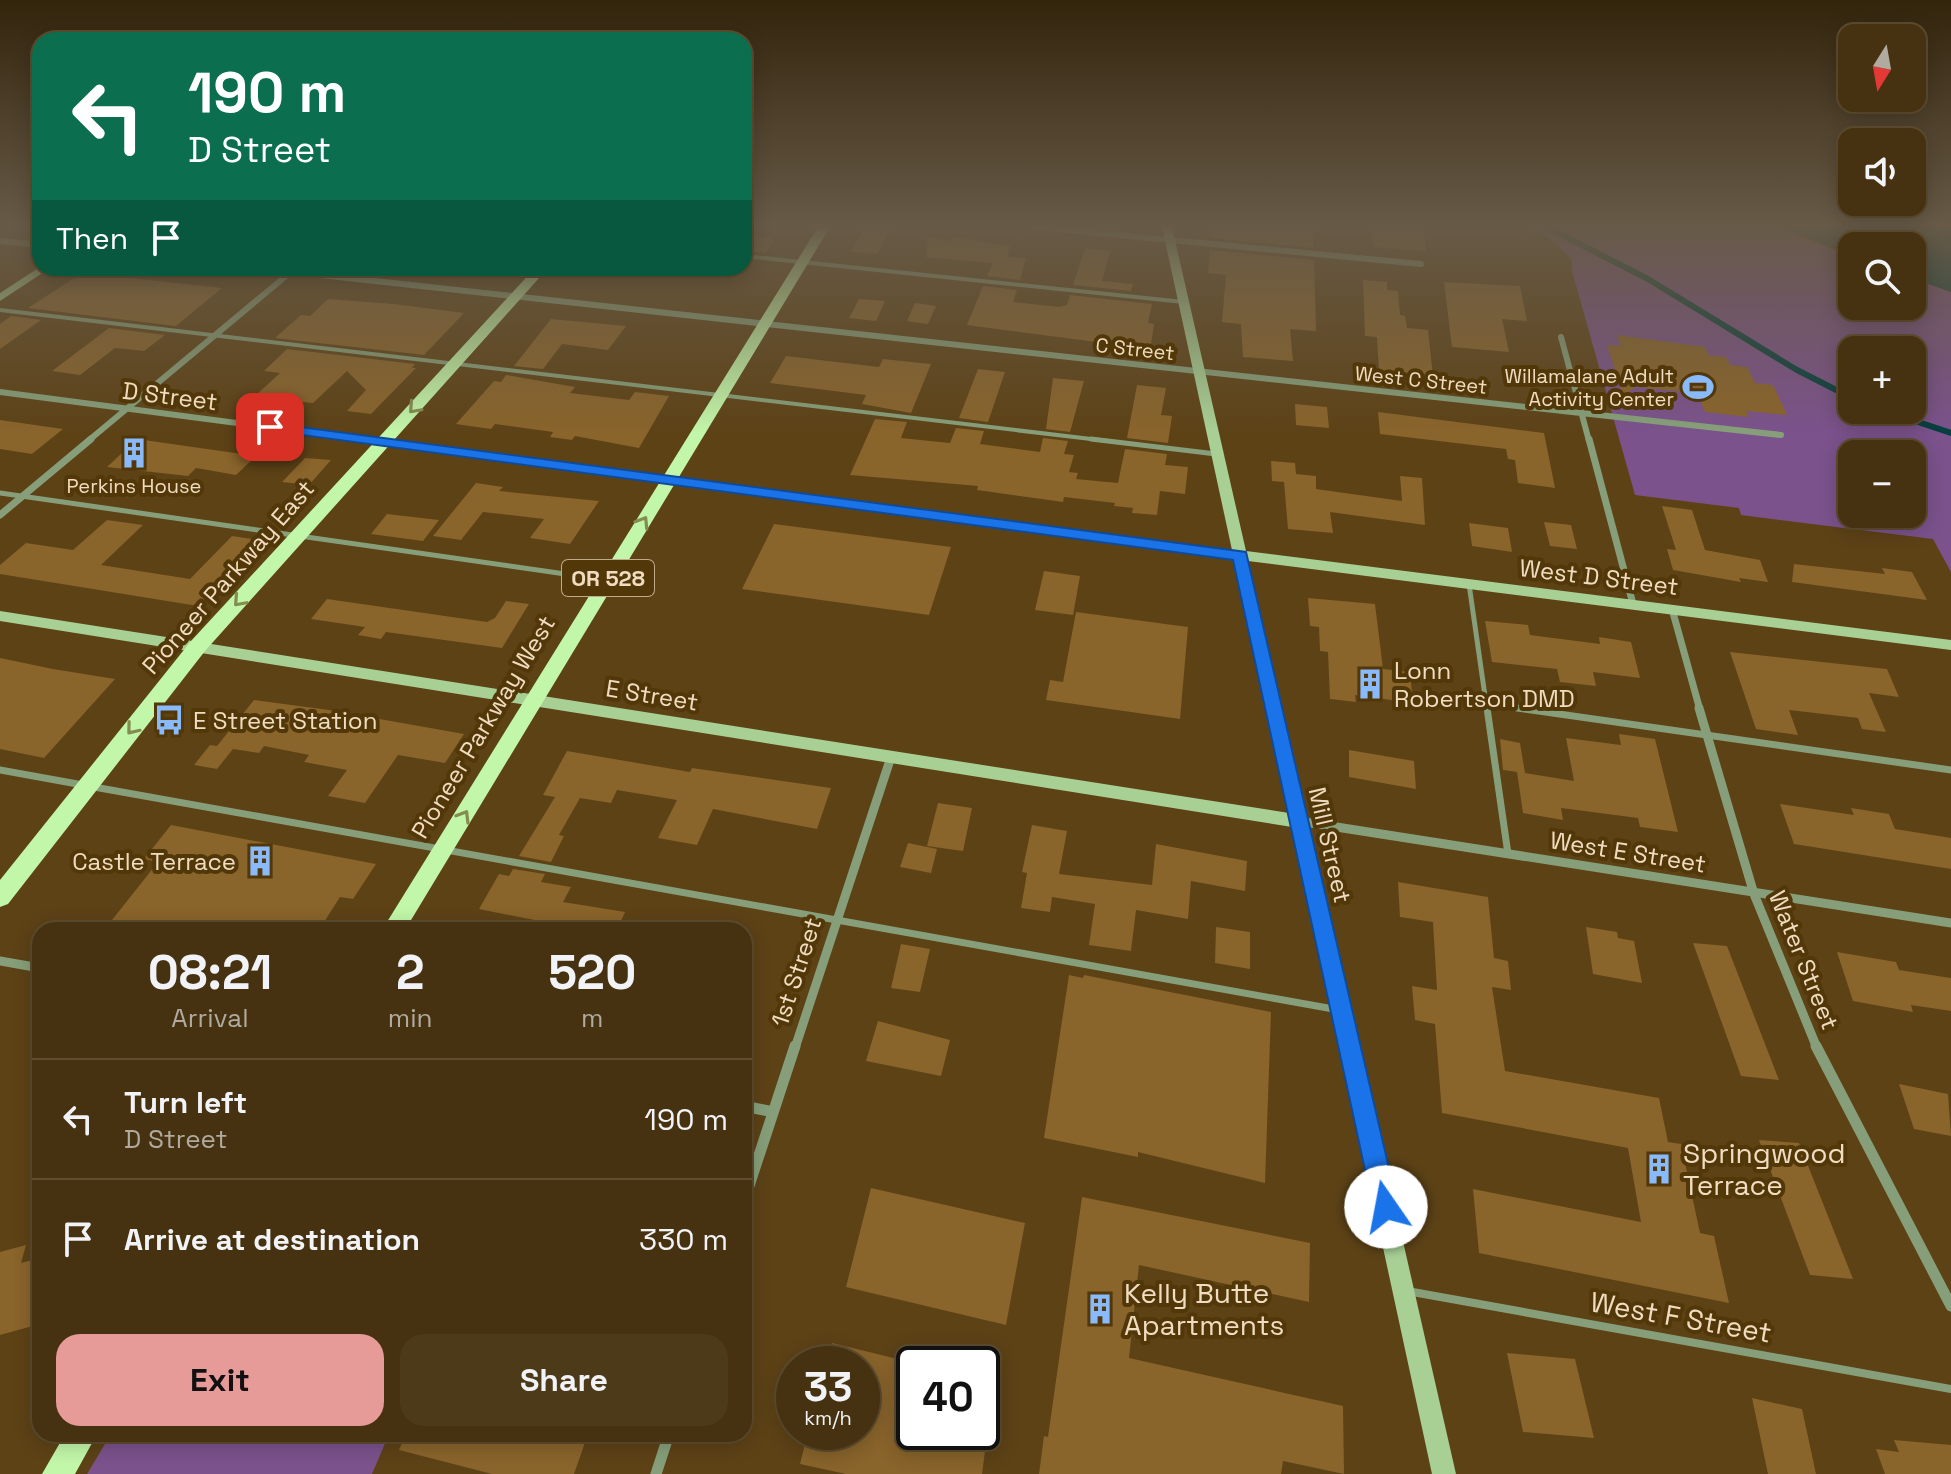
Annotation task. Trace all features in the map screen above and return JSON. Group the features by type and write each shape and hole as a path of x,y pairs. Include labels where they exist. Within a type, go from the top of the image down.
{"main road":[{"name":"Pioneer Parkway West","path":"398,922 781,296"},
{"name":"Pioneer Parkway East","path":"0,897 198,646 515,297"},
{"path":"58,1474 77,1442"}],"street":[{"path":"0,515 263,296"},
{"name":"C Street","path":"505,296 1200,372"},
{"name":"Mill Street","path":"1183,296 1444,1474"},
{"path":"1561,337 1633,604"},
{"name":"West C Street","path":"1200,372 1781,435"},
{"name":"D Street","path":"0,392 1240,555"},
{"name":"West D Street","path":"1240,555 1951,645"},
{"name":"Water Street","path":"1672,609 1755,893 1789,984 1848,1113 1951,1306"},
{"name":"E Street","path":"0,616 1298,821"},
{"name":"1st Street","path":"752,1176 891,757"},
{"name":"West E Street","path":"1298,821 1951,923"},
{"path":"0,961 32,967"},
{"path":"752,1108 773,1112"},
{"path":"656,1474 666,1442"}],"lane":[{"path":"1126,296 1184,302"},
{"path":"0,310 1217,454"},
{"path":"0,493 607,580"},
{"path":"1469,583 1483,703 1508,854"},
{"path":"1483,703 1951,770"},
{"path":"0,770 1342,1011"},
{"name":"West F Street","path":"1404,1290 1951,1389"}],"shaded area":[{"path":"1579,296 1838,296 1838,320 1926,320 1926,296 1951,296 1951,572 1933,539 1845,528 1926,528 1926,440 1838,440 1838,527 1741,515 1739,508 1635,495"},
{"path":"106,1442 386,1442 372,1474 87,1474"}],"building":[{"path":"47,296 213,296 176,326 28,308"},
{"path":"979,296 1015,296 1013,302 1059,307 1067,305 1070,296 1152,304 1148,323 1154,324 1151,344 1105,340 1104,343 967,325"},
{"path":"1224,296 1315,296 1316,331 1290,329 1293,361 1243,357 1241,324 1222,322"},
{"path":"1364,296 1398,296 1400,315 1405,316 1407,328 1428,330 1433,376 1379,370 1377,337 1365,336"},
{"path":"1446,296 1522,296 1527,321 1502,319 1509,352 1452,347"},
{"path":"328,299 464,313 424,355 275,338 301,315 310,316"},
{"path":"859,299 885,301 876,321 849,318"},
{"path":"915,303 936,306 928,324 907,321"},
{"path":"11,316 41,320 0,349 0,324"},
{"path":"551,319 626,326 608,350 562,344 543,369 514,366"},
{"path":"109,328 165,335 144,351 115,348 80,375 52,371"},
{"name":"Willamalane Adult Activity Center","path":"1617,335 1705,347 1708,355 1726,357 1730,365 1747,367 1755,383 1773,385 1787,415 1746,411 1749,417 1705,412 1697,393 1636,387 1623,395 1607,345 1621,346"},
{"path":"287,349 415,364 412,368 416,368 371,414 347,411 366,390 347,371 313,403 254,397 280,373 264,371"},
{"path":"786,356 879,367 883,359 931,364 911,413 862,404 866,395 770,383"},
{"path":"978,369 1005,372 988,422 959,418"},
{"path":"506,375 575,387 570,393 629,400 635,392 669,396 639,448 575,436 572,440 550,437 553,432 495,424 491,429 456,424 494,381 501,382"},
{"path":"1053,378 1084,381 1070,432 1046,429"},
{"path":"1137,385 1166,388 1161,415 1172,416 1168,443 1127,438"},
{"path":"1295,404 1327,407 1329,428 1296,425"},
{"path":"1378,412 1544,433 1555,488 1518,483 1515,460 1508,459 1506,449 1380,434"},
{"path":"875,419 907,422 901,438 950,443 956,428 984,431 980,444 1040,452 1043,438 1068,441 1064,454 1074,455 1069,472 1078,473 1076,479 1118,483 1125,449 1167,454 1165,465 1188,467 1185,494 1160,491 1157,515 1132,513 1133,508 1114,506 1115,503 1064,497 1063,502 977,490 978,486 850,475"},
{"path":"0,420 63,429 32,454 0,449"},
{"path":"137,439 256,456 236,475 196,468 188,476 107,467"},
{"path":"305,458 331,460 309,485 282,482"},
{"path":"1271,461 1295,463 1296,474 1316,476 1316,489 1402,501 1400,476 1422,478 1425,525 1330,512 1333,533 1288,529 1284,482 1272,481"},
{"path":"476,483 503,487 499,491 599,501 570,544 530,538 544,519 483,512 461,540 433,536"},
{"path":"1662,506 1692,510 1705,550 1760,560 1768,582 1739,578 1741,582 1673,570 1667,549 1676,550"},
{"path":"387,514 439,520 423,541 371,534"},
{"path":"107,520 143,525 101,565 190,579 232,536 260,540 198,606 0,574 0,565 26,543 73,550"},
{"path":"1544,522 1571,525 1577,549 1550,546"},
{"path":"1469,523 1508,528 1512,552 1472,546"},
{"path":"774,524 951,547 929,615 742,589"},
{"path":"1794,564 1885,574 1882,568 1912,572 1927,600 1792,582"},
{"path":"1044,571 1080,576 1073,615 1035,610"},
{"path":"1308,598 1375,604 1383,669 1410,672 1413,703 1355,695 1356,702 1330,699 1328,652 1320,651 1319,627 1310,626"},
{"path":"327,599 487,622 495,618 506,601 529,604 502,648 386,632 381,639 358,635 365,627 311,619"},
{"path":"1076,612 1188,627 1180,719 1046,700 1050,680 1063,682"},
{"path":"1485,621 1528,625 1530,635 1600,644 1599,637 1631,642 1640,678 1593,672 1596,686 1560,682 1557,669 1492,662"},
{"path":"1730,652 1887,669 1899,697 1869,693 1886,732 1862,729 1858,718 1789,710 1798,735 1756,729"},
{"path":"0,658 115,679 44,758 0,749"},
{"path":"254,700 464,734 445,763 398,755 365,803 328,796 347,770 304,762 309,755 264,746 259,753 233,749 217,769 194,765 210,745 217,746"},
{"path":"1619,734 1655,739 1678,832 1640,827 1638,818 1561,808 1563,820 1523,813 1517,772 1503,770 1500,739 1520,743 1525,773 1574,781 1566,738 1621,745"},
{"path":"1349,750 1414,761 1416,789 1349,777"},
{"path":"567,751 690,772 692,768 831,788 817,829 713,809 697,845 658,838 677,800 617,790 611,803 580,798 559,835 564,836 551,862 519,856 555,797 543,795"},
{"path":"938,803 972,808 963,851 927,846"},
{"path":"1780,804 1854,815 1851,808 1889,814 1895,829 1951,838 1951,869 1794,844"},
{"path":"171,825 376,864 353,899 340,897 324,922 110,922 158,862 144,859"},
{"path":"1032,825 1067,831 1059,874 1152,885 1156,844 1247,861 1245,891 1191,881 1188,919 1136,910 1131,951 1089,945 1095,904 1052,897 1050,912 1021,908 1027,873 1022,872"},
{"path":"908,843 937,849 931,873 900,867"},
{"path":"513,869 545,874 541,882 571,887 563,902 625,912 621,922 545,922 479,909 499,874 509,876"},
{"name":"Springwood Terrace","path":"1398,882 1488,897 1494,958 1508,961 1511,990 1492,987 1505,1071 1659,1098 1668,1142 1681,1144 1700,1233 1714,1236 1729,1303 1479,1253 1473,1189 1641,1222 1628,1148 1442,1113 1435,1024 1415,1020 1412,986 1437,990 1433,922 1400,917"},
{"path":"1216,927 1250,932 1250,969 1215,963"},
{"path":"1586,927 1617,932 1618,938 1634,941 1642,983 1593,974"},
{"path":"1693,943 1727,946 1779,1080 1741,1076"},
{"path":"901,944 930,949 920,992 891,988"},
{"path":"1837,952 1896,962 1899,970 1951,978 1951,1011 1911,1005 1913,1012 1853,1001"},
{"path":"1069,975 1083,978 1084,975 1271,1012 1265,1183 1138,1152 1138,1157 1044,1138"},
{"path":"878,1021 950,1040 941,1076 866,1061"},
{"path":"1899,1084 1948,1094 1951,1136 1914,1129"},
{"path":"1759,1140 1799,1143 1853,1279 1810,1275"},
{"path":"871,1188 1025,1223 1006,1325 846,1287"},
{"path":"1082,1197 1310,1243 1309,1302 1139,1265 1129,1358 1343,1406 1344,1474 1283,1461 1281,1474 1039,1474 1044,1436 1048,1437"},
{"path":"26,1245 21,1263 32,1260 32,1326 0,1335 0,1252"},
{"path":"1507,1353 1575,1359 1594,1438 1523,1432"},
{"path":"880,1355 896,1359 896,1450 985,1451 982,1474 846,1474 800,1464 804,1450 880,1450"},
{"path":"1752,1398 1802,1409 1816,1474 1768,1474"},
{"path":"1894,1440 1951,1445 1951,1474 1885,1474 1876,1449 1899,1452"},
{"path":"402,1442 585,1442 574,1474 492,1474 399,1450"}],"waterway":[{"path":"1675,296 1797,370 1838,391"},
{"path":"1924,424 1951,433"}],"place":[{"name":"Willamalane Adult Activity Center","path":"1698,387"},
{"name":"Perkins House","path":"134,453"},
{"name":"Lonn Robertson DMD","path":"1370,684"},
{"name":"E Street Station","path":"169,720"},
{"name":"Castle Terrace","path":"260,861"},
{"name":"Springwood Terrace","path":"1659,1169"},
{"name":"Kelly Butte Apartments","path":"1100,1309"}],"route":[{"path":"270,427 1240,555 1386,1207"}]}
